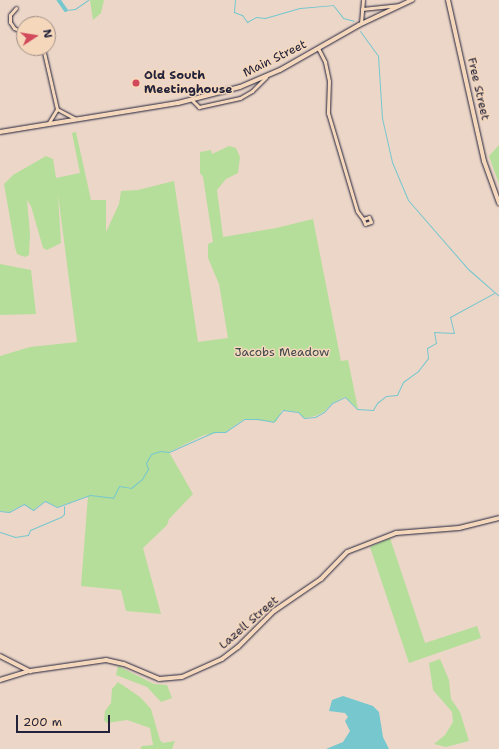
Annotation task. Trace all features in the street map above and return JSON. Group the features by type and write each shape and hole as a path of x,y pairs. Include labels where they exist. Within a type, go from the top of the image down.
{"street":[{"path":"361,23 363,0"},
{"name":"Main Street","path":"0,132 192,100 266,77 361,23 412,0"},
{"name":"Free Street","path":"448,0 484,161 499,203"},
{"name":"Main Street","path":"362,9 401,5"},
{"path":"381,7 385,12"},
{"path":"16,8 10,16 10,22 16,29"},
{"path":"318,48 325,62 329,81 328,113 357,211 363,219"},
{"path":"45,56 57,109 48,124"},
{"path":"192,100 199,107 240,98 252,92 266,77"},
{"path":"57,109 76,120"},
{"name":"Lazell Street","path":"0,680 30,671 106,660 124,664 159,680 182,677 222,659 238,647 274,611 321,579 347,552 397,533 459,528 499,518"},
{"path":"0,656 30,671"}],"green space":[{"path":"90,0 104,0 101,13 93,20"},
{"name":"Jacobs Meadow","path":"76,132 91,200 106,200 106,232 119,204 121,191 138,190 174,181 198,342 228,338 219,284 208,258 208,244 213,242 203,177 200,173 200,152 211,150 212,154 229,146 236,148 240,157 238,173 226,179 217,190 223,237 276,228 313,219 341,361 348,360 358,409 345,397 332,403 324,412 315,416 304,418 298,412 282,410 276,422 244,419 225,432 204,435 169,452 193,494 169,519 167,525 143,548 161,614 126,611 121,590 81,586 88,496 57,507 45,501 33,510 24,504 9,512 0,511 0,356 30,347 77,342 58,194 61,243 47,250 43,248 31,206 27,200 30,234 29,255 25,257 17,254 4,184 13,175 46,156 53,159 56,178 80,173 72,133"},
{"path":"499,145 499,184 489,156"},
{"path":"0,264 31,270 36,314 0,315"},
{"path":"390,538 425,643 477,626 481,638 409,663 370,547"},
{"path":"440,659 449,680 451,699 460,712 469,741 446,747 434,744 445,735 453,722 452,712 433,690 429,663"},
{"path":"118,666 154,684 167,685 172,698 161,702 147,687 116,675"},
{"path":"118,682 140,697 151,709 160,740 163,743 175,741 172,749 140,749 142,746 153,745 150,728 127,720 107,723 104,720 105,711 111,703 112,689"}],"water":[{"path":"343,696 373,706 379,712 383,737 389,749 326,749 343,742 350,731 345,721 348,717 345,713 329,711 332,700"}],"waterway":[{"path":"59,0 66,10"},
{"path":"66,10 75,9 88,0"},
{"path":"235,0 234,12 242,15 247,22 256,17 265,18 300,8 333,5 343,18 354,21"},
{"path":"360,31 378,56 382,118 392,162 408,200 468,269 499,296"},
{"path":"0,511 9,512 24,504 33,510 45,501 57,507 90,495 113,498 119,486 131,488 142,479 148,469 146,463 151,454 160,451 169,452 214,432 225,432 244,419 258,419 273,422 283,410 298,412 304,418 315,417 324,412 332,403 345,397 357,409 373,410 377,403 386,396 397,395 403,382 418,371 428,358 427,348 436,343 434,332 454,333 450,317 494,293"},
{"path":"0,532 15,537 28,535 30,530 61,517 64,514 64,506"}],"place":[{"name":"Old South Meetinghouse","path":"136,83"}]}
